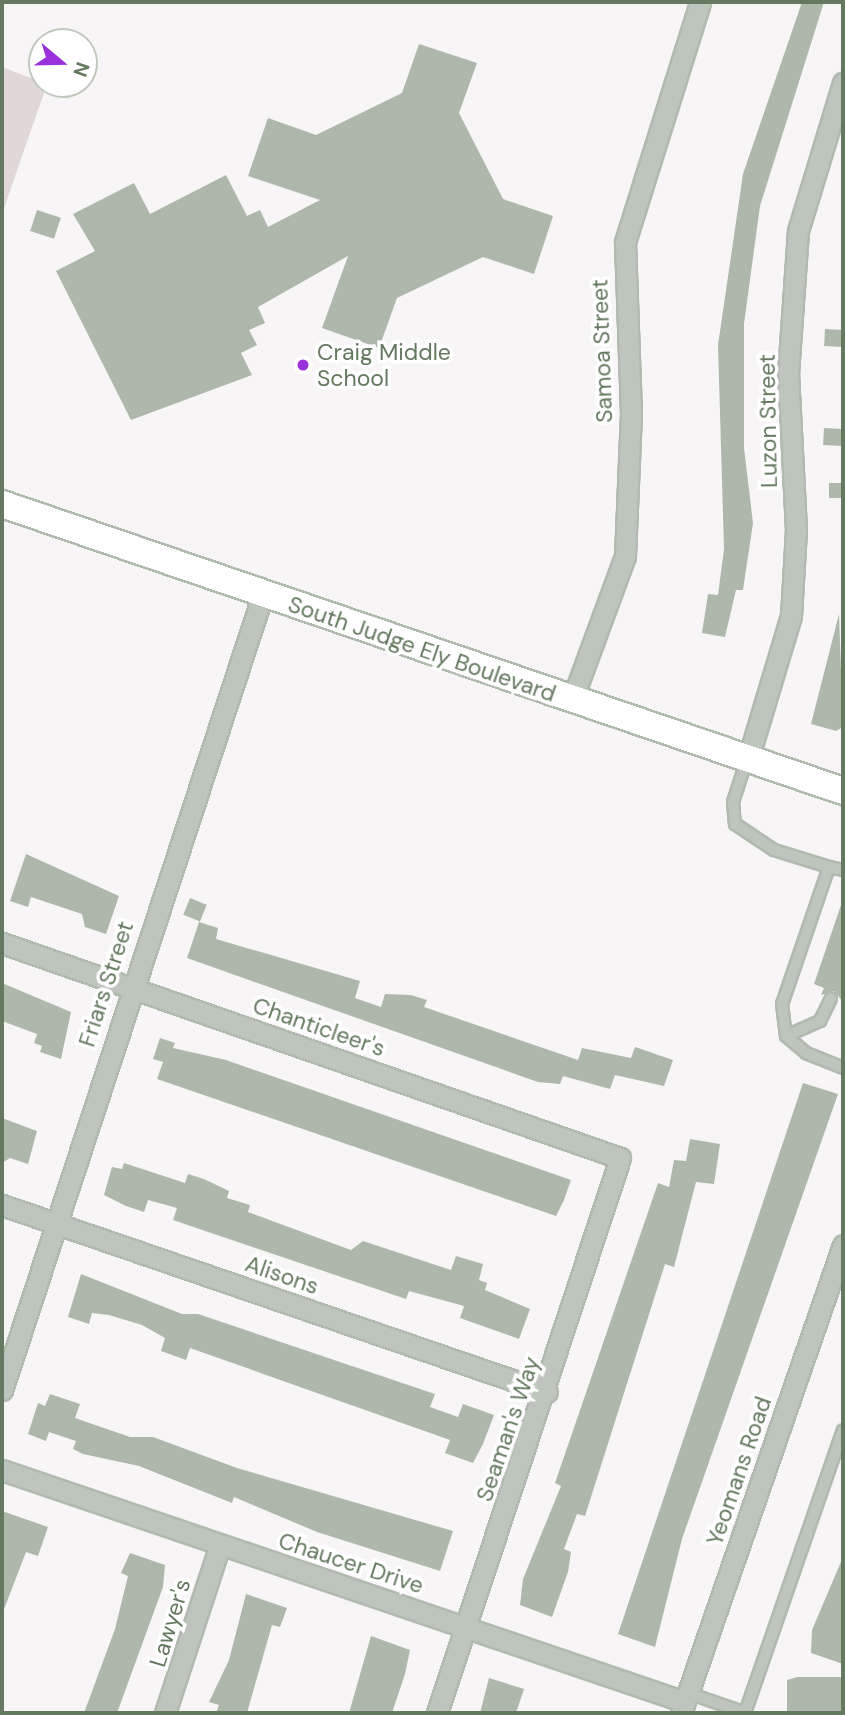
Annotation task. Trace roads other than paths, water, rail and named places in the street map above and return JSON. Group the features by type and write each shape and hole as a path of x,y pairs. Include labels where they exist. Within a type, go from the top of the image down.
{"main road":[{"name":"South Judge Ely Boulevard","path":"2,504 843,791"}],"street":[{"name":"Samoa Street","path":"572,700 625,556 631,414 625,242 700,2"},
{"name":"Luzon Street","path":"748,759 791,616 796,530 788,374 799,231 843,83"},
{"name":"Friars Street","path":"2,1390 130,987 263,594"},
{"name":"Chanticleer's","path":"2,943 621,1158"},
{"name":"Seaman's Way","path":"437,1713 547,1392 621,1158"},
{"name":"Alisons","path":"2,1205 547,1392"},
{"name":"Yeomans Road","path":"685,1703 843,1245"},
{"name":"Chaucer Drive","path":"2,1470 685,1703"},
{"name":"Lawyer's","path":"165,1713 220,1545"}],"lane":[{"path":"748,759 733,802 735,824 774,850 843,870"},
{"path":"829,867 782,1004 786,1036 806,1054 843,1068"},
{"path":"786,1036 820,1021 831,998"},
{"path":"685,1703 746,1713 843,1430"}],"place":[{"name":"Craig Middle School","path":"303,365"}]}
